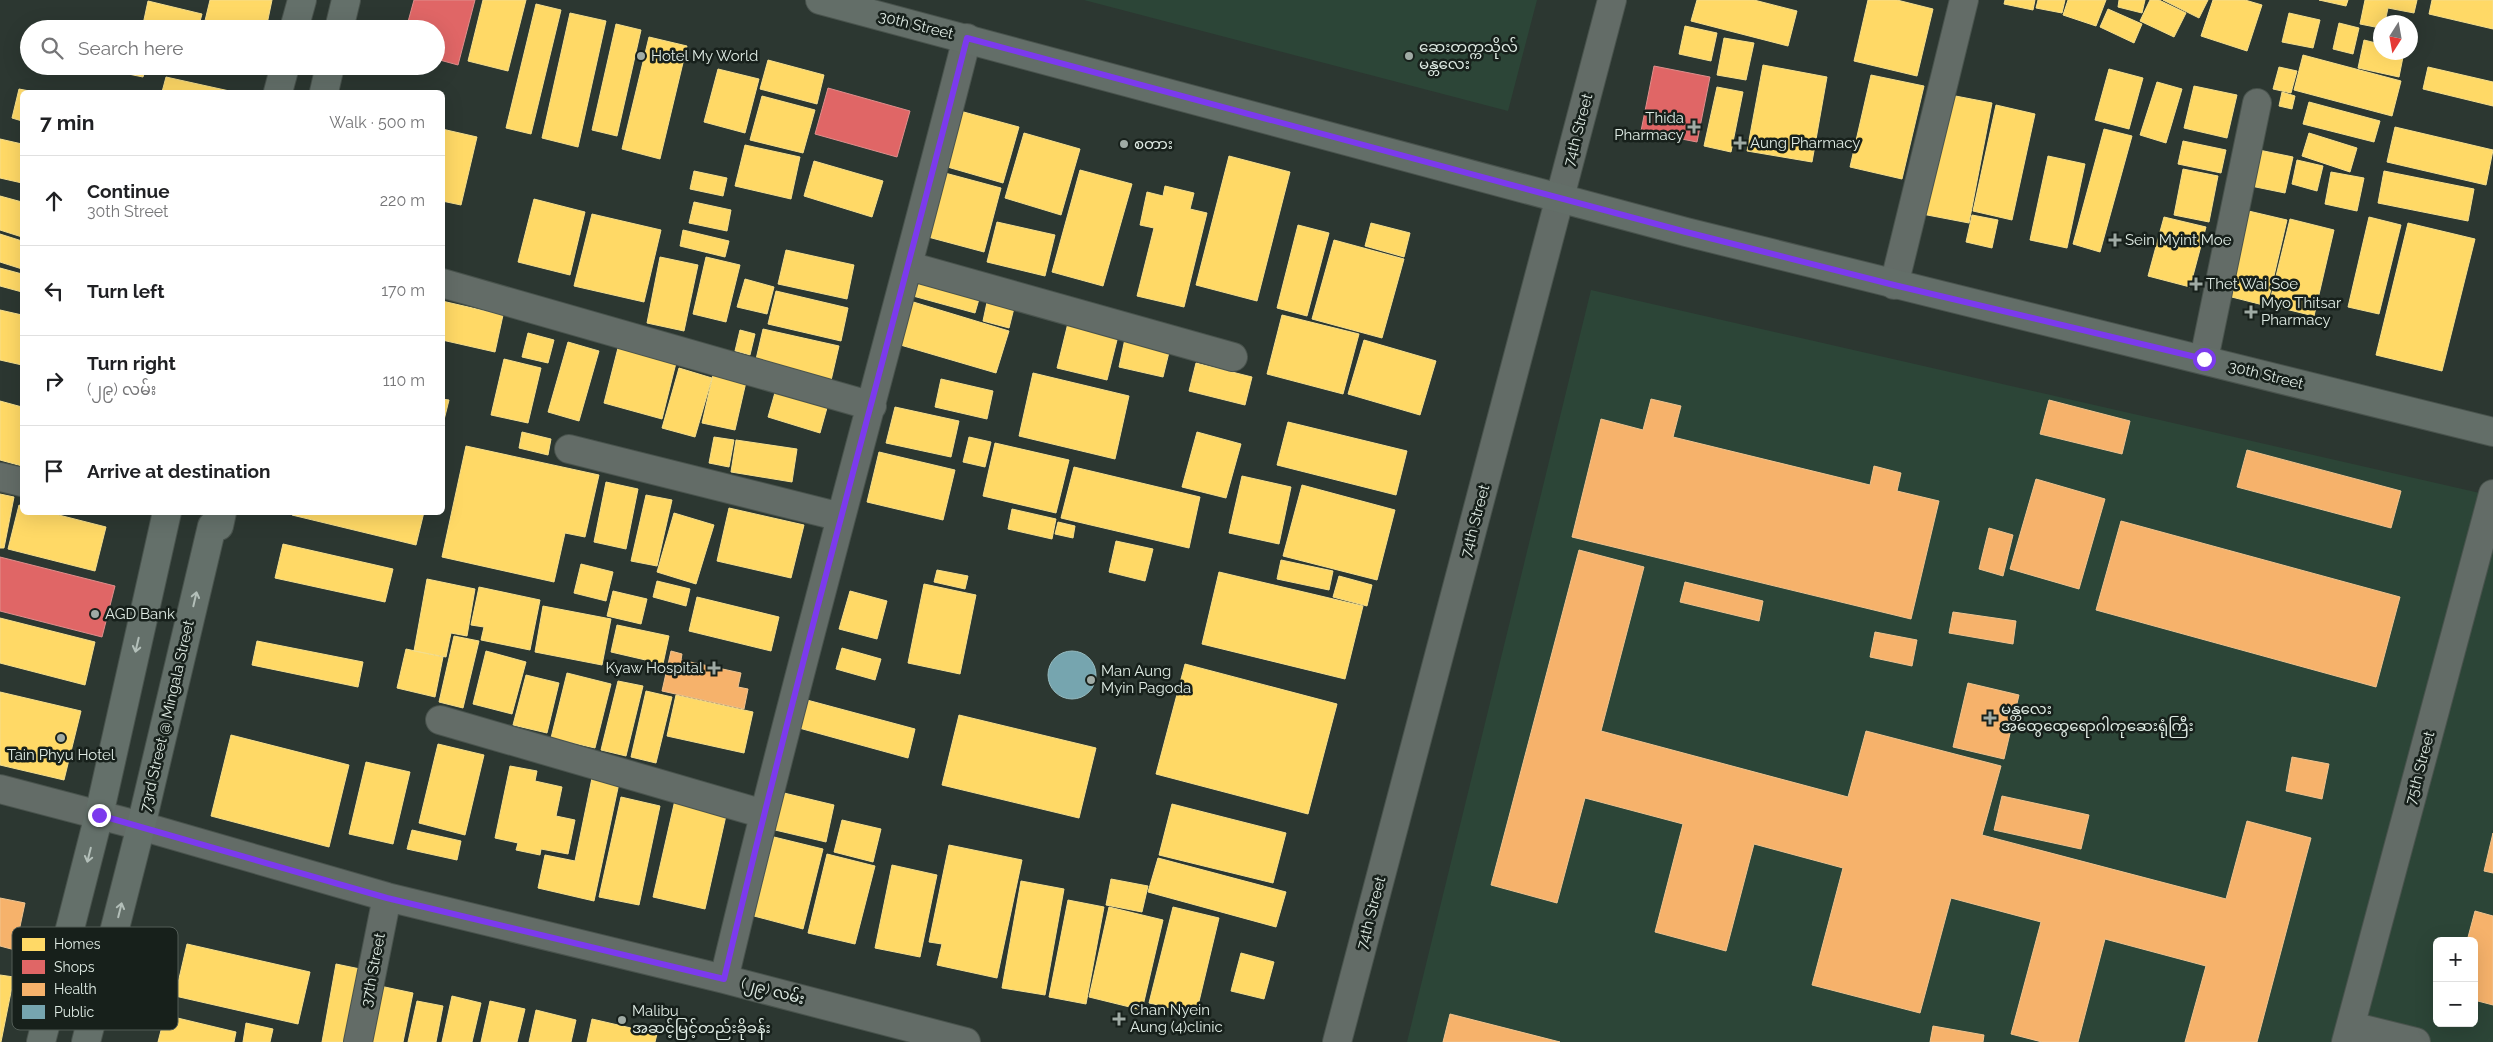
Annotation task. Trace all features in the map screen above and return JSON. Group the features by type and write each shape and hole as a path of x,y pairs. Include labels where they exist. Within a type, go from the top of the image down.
{"main road":[{"path":"296,20 302,0"},
{"path":"341,20 346,0"},
{"name":"30th Street","path":"820,0 1894,285 2204,359 2493,432"},
{"path":"279,90 283,75"},
{"path":"324,90 328,75"},
{"path":"70,927 99,815 164,515"},
{"name":"73rd Street @ Mingala Street","path":"115,927 212,526 219,526 221,515"}],"street":[{"name":"74th Street","path":"1337,1042 1612,0"},
{"path":"1894,285 1964,0"},
{"path":"724,979 764,814 841,517 909,266 967,38"},
{"path":"2204,359 2257,103"},
{"path":"909,266 1233,357"},
{"path":"445,285 872,406"},
{"path":"569,449 841,517"},
{"path":"0,477 20,482"},
{"name":"75th Street","path":"2349,1034 2493,494"},
{"path":"440,720 764,814"},
{"name":"(၂၉) လမ်း","path":"0,789 141,826 387,898 724,979 966,1042"},
{"name":"37th Street","path":"358,1042 387,898"},
{"path":"2349,1034 2416,1042"}],"shaded area":[{"name":"ဆေးတက္ကသိုလ် မန္တလေး","path":"1084,0 1537,0 1508,111"},
{"name":"မန္တလေး အထွေထွေရောဂါကုဆေးရုံကြီး","path":"1591,290 2493,496 2493,1042 1407,1042"}],"building: Homes":[{"path":"210,0 272,0 268,20 205,20"},
{"path":"483,0 526,0 508,71 468,61"},
{"path":"1697,0 1754,0 1797,11 1788,46 1691,21"},
{"path":"1868,0 1897,0 1933,9 1917,76 1854,61"},
{"path":"2005,0 2035,0 2033,10 2004,4"},
{"path":"2038,0 2065,0 2062,13 2036,8"},
{"path":"2068,0 2106,0 2096,26 2063,15"},
{"path":"2119,0 2145,0 2142,13 2118,7"},
{"path":"2150,0 2159,0 2186,13 2174,37 2140,21"},
{"path":"2163,0 2208,0 2199,18"},
{"path":"2213,0 2245,0 2262,5 2247,51 2201,36"},
{"path":"2319,0 2348,0 2346,6"},
{"path":"2365,0 2417,0 2414,13 2388,8 2386,15 2373,15 2373,27 2360,24"},
{"path":"2432,0 2493,0 2493,29 2429,14"},
{"path":"148,1 202,14 200,20 144,20"},
{"path":"536,4 561,10 531,134 506,128"},
{"path":"2108,9 2142,24 2134,43 2100,27"},
{"path":"570,13 606,21 578,147 542,138"},
{"path":"2289,13 2320,20 2313,48 2282,42"},
{"path":"2339,23 2359,28 2353,54 2333,49"},
{"path":"616,24 641,30 617,136 592,130"},
{"path":"1685,26 1717,33 1711,61 1679,54"},
{"path":"649,37 687,46 660,159 622,149"},
{"path":"1724,38 1754,43 1746,80 1717,75"},
{"path":"2364,40 2373,42 2373,60 2402,60 2399,77 2358,68"},
{"path":"2303,55 2401,81 2392,116 2294,90"},
{"path":"768,60 824,75 817,104 760,89"},
{"path":"1763,65 1827,77 1812,162 1747,151"},
{"path":"2279,67 2297,71 2291,93 2273,89"},
{"path":"2428,67 2493,82 2493,106 2423,89"},
{"path":"718,69 759,79 745,133 704,122"},
{"path":"2109,69 2143,78 2129,129 2095,120"},
{"path":"1871,75 1924,86 1902,179 1850,167"},
{"path":"166,77 225,90 163,90"},
{"path":"2157,82 2182,89 2166,143 2140,135"},
{"path":"2194,86 2237,95 2227,138 2184,128"},
{"path":"1717,87 1743,92 1731,152 1704,146"},
{"path":"19,89 24,90 20,90 20,120 12,118"},
{"path":"2282,92 2295,96 2292,109 2279,106"},
{"path":"1945,94 1992,103 1969,223 1922,214"},
{"path":"762,96 815,110 803,153 750,140"},
{"path":"2309,102 2380,121 2374,142 2303,124"},
{"path":"1996,105 2035,114 2012,220 1973,211"},
{"path":"960,111 1019,127 1003,183 944,166"},
{"path":"2395,127 2493,150 2486,185 2387,162"},
{"path":"2104,129 2132,136 2100,252 2073,244"},
{"path":"445,130 477,137 461,205 445,202"},
{"path":"1024,133 1080,149 1061,215 1005,198"},
{"path":"2309,133 2357,148 2350,172 2302,156"},
{"path":"0,139 20,144 20,183 0,178"},
{"path":"2183,141 2226,150 2221,173 2178,164"},
{"path":"745,145 800,157 791,199 735,186"},
{"path":"2254,149 2293,157 2285,193 2246,185"},
{"path":"1229,156 1290,172 1257,301 1196,285"},
{"path":"2048,156 2085,164 2067,248 2030,240"},
{"path":"2297,160 2323,166 2317,191 2292,184"},
{"path":"814,161 883,181 872,217 804,196"},
{"path":"2183,169 2218,176 2209,222 2174,215"},
{"path":"1080,170 1132,184 1103,286 1052,272"},
{"path":"694,171 727,178 723,196 690,189"},
{"path":"2384,171 2474,189 2468,221 2378,203"},
{"path":"2331,172 2364,178 2357,211 2325,204"},
{"path":"945,173 1001,188 984,252 928,237"},
{"path":"1165,186 1194,193 1190,209 1207,213 1184,307 1137,296 1154,228 1140,225 1147,192 1163,196"},
{"path":"0,196 20,201 20,236 0,230"},
{"path":"534,199 585,212 570,275 518,262"},
{"path":"694,202 731,210 727,231 689,223"},
{"path":"2240,209 2287,220 2267,306 2220,294"},
{"path":"592,214 661,230 644,302 574,286"},
{"path":"1972,215 1998,220 1992,248 1966,242"},
{"path":"2164,217 2206,227 2190,287 2148,276"},
{"path":"2369,217 2401,225 2379,314 2348,307"},
{"path":"2290,219 2334,230 2314,316 2269,305"},
{"path":"997,222 1055,235 1045,276 987,262"},
{"path":"1371,223 1410,233 1404,257 1365,246"},
{"path":"2408,223 2475,239 2442,371 2376,355"},
{"path":"1298,225 1329,233 1307,316 1277,308"},
{"path":"683,230 729,241 725,257 680,246"},
{"path":"0,234 20,240 20,268 0,262"},
{"path":"1334,240 1404,259 1382,338 1312,319"},
{"path":"786,250 854,265 847,299 778,284"},
{"path":"660,257 698,265 684,331 647,323"},
{"path":"706,257 740,265 726,322 693,314"},
{"path":"0,268 20,273 20,291 0,286"},
{"path":"918,275 981,292 975,313 913,296"},
{"path":"745,279 774,287 767,314 737,307"},
{"path":"776,291 848,308 841,341 768,324"},
{"path":"989,293 1016,300 1009,328 983,321"},
{"path":"910,301 1009,331 996,373 897,344"},
{"path":"445,302 503,315 495,352 445,341"},
{"path":"0,310 20,315 20,365 0,360"},
{"path":"1282,315 1359,334 1343,394 1267,374"},
{"path":"1069,319 1119,332 1107,380 1057,368"},
{"path":"763,329 839,346 830,385 754,368"},
{"path":"740,330 755,334 750,355 735,351"},
{"path":"528,333 554,340 548,363 522,357"},
{"path":"1126,334 1171,344 1163,377 1119,367"},
{"path":"620,340 678,355 662,419 604,403"},
{"path":"1364,340 1436,361 1420,415 1348,394"},
{"path":"568,342 599,351 579,421 548,412"},
{"path":"504,359 541,368 528,423 491,415"},
{"path":"1196,363 1252,377 1245,405 1189,391"},
{"path":"679,368 712,378 695,437 662,428"},
{"path":"1033,373 1129,396 1115,459 1019,436"},
{"path":"713,375 746,382 735,430 702,423"},
{"path":"941,379 993,391 987,419 935,407"},
{"path":"778,382 830,397 820,433 768,417"},
{"path":"445,399 449,400 445,416"},
{"path":"0,401 20,406 20,465 0,460"},
{"path":"895,407 959,421 951,457 886,443"},
{"path":"1288,422 1407,451 1396,495 1277,465"},
{"path":"522,432 551,439 548,455 519,448"},
{"path":"1197,432 1241,444 1226,498 1182,487"},
{"path":"714,437 734,440 729,467 709,463"},
{"path":"969,437 991,442 985,467 963,462"},
{"path":"736,440 797,449 792,482 731,472"},
{"path":"995,443 1069,460 1056,513 983,496"},
{"path":"466,446 599,475 585,537 565,533 554,582 442,557"},
{"path":"879,452 955,470 943,520 867,502"},
{"path":"1074,467 1200,497 1189,548 1061,518"},
{"path":"1242,476 1291,487 1279,544 1229,533"},
{"path":"606,482 638,489 626,549 594,542"},
{"path":"1302,485 1395,510 1377,580 1283,556"},
{"path":"0,494 14,497 4,548 0,548"},
{"path":"646,495 672,500 657,566 631,561"},
{"path":"19,505 20,515 59,515 106,527 95,571 8,549"},
{"path":"729,508 804,525 791,578 717,561"},
{"path":"1012,509 1056,519 1052,539 1008,529"},
{"path":"674,513 714,525 696,584 657,572"},
{"path":"292,515 423,515 416,545"},
{"path":"1058,522 1075,526 1073,538 1055,534"},
{"path":"1116,541 1153,549 1145,581 1109,572"},
{"path":"283,544 393,569 385,602 275,578"},
{"path":"1281,560 1333,571 1329,590 1277,579"},
{"path":"581,564 613,572 606,601 574,593"},
{"path":"937,570 968,576 965,589 934,582"},
{"path":"1219,572 1363,606 1345,679 1202,644"},
{"path":"1339,576 1372,585 1367,606 1333,597"},
{"path":"427,579 475,589 467,636 451,633 446,657 414,651"},
{"path":"657,581 690,589 686,606 653,597"},
{"path":"924,584 976,595 960,674 908,663"},
{"path":"479,587 540,600 530,650 481,640 484,627 471,625"},
{"path":"613,591 647,599 641,624 607,616"},
{"path":"850,591 887,601 877,639 839,629"},
{"path":"697,597 779,617 771,651 689,631"},
{"path":"543,606 611,619 602,665 535,652"},
{"path":"0,618 95,642 85,685 0,663"},
{"path":"617,625 669,636 663,664 611,652"},
{"path":"454,636 479,641 463,708 439,702"},
{"path":"257,641 363,662 358,687 252,665"},
{"path":"842,648 881,659 875,680 836,669"},
{"path":"406,649 443,657 435,697 397,688"},
{"path":"486,651 526,662 512,714 473,704"},
{"path":"1185,664 1337,704 1308,814 1156,774"},
{"path":"567,673 611,684 595,748 551,738"},
{"path":"526,675 559,683 547,733 513,725"},
{"path":"618,681 643,686 626,756 601,750"},
{"path":"646,691 672,697 656,763 631,757"},
{"path":"0,692 81,711 64,780 0,765"},
{"path":"676,695 753,712 744,753 667,736"},
{"path":"807,700 915,729 908,758 799,728"},
{"path":"959,715 1096,748 1079,818 942,785"},
{"path":"231,735 349,765 329,847 211,816"},
{"path":"438,744 484,755 465,835 419,823"},
{"path":"366,762 410,772 393,844 349,834"},
{"path":"510,766 537,771 535,781 562,787 556,816 575,820 568,854 541,849 540,855 516,850 518,843 495,838"},
{"path":"592,778 619,783 594,901 538,888 545,855 575,861"},
{"path":"784,793 834,805 826,842 775,830"},
{"path":"621,797 660,806 639,905 599,897"},
{"path":"675,800 727,811 705,909 653,897"},
{"path":"1172,804 1286,833 1273,883 1159,855"},
{"path":"842,820 881,829 873,862 834,852"},
{"path":"412,830 461,841 457,860 407,849"},
{"path":"774,837 823,849 803,929 754,916"},
{"path":"949,845 1022,860 997,978 937,965 942,944 929,942"},
{"path":"827,854 875,866 855,944 808,933"},
{"path":"1158,858 1286,892 1276,927 1148,892"},
{"path":"892,865 937,875 920,957 875,948"},
{"path":"1111,879 1148,886 1142,912 1106,905"},
{"path":"1021,881 1064,889 1045,995 1002,988"},
{"path":"1068,900 1104,907 1086,1004 1049,997"},
{"path":"1109,907 1163,920 1142,1010 1089,997"},
{"path":"1173,907 1219,918 1196,1014 1149,1003"},
{"path":"187,944 310,972 298,1024 178,997 178,983"},
{"path":"1241,953 1274,962 1264,999 1231,991"},
{"path":"336,964 365,970 352,1042 322,1042"},
{"path":"0,975 12,977 12,987 0,1042"},
{"path":"380,986 413,993 403,1042 367,1042"},
{"path":"452,996 481,1003 472,1042 442,1042"},
{"path":"417,1001 443,1006 436,1042 408,1042"},
{"path":"490,1001 525,1009 517,1042 481,1042"},
{"path":"536,1010 576,1020 571,1042 529,1042"},
{"path":"178,1018 236,1032 234,1042 158,1042 161,1030 178,1030"},
{"path":"592,1019 657,1034 655,1042 587,1042"},
{"path":"246,1023 273,1029 270,1042 243,1042"}],"building: Shops":[{"path":"414,0 475,0 458,65 445,61 445,20 408,20"},
{"path":"1654,66 1710,77 1697,142 1641,131"},
{"path":"828,88 910,111 897,157 815,134"},
{"path":"0,557 115,586 102,637 0,611"}],"building: Health":[{"path":"1651,399 1681,406 1673,437 1870,485 1874,466 1901,473 1897,491 1939,501 1911,619 1572,537 1601,419 1643,430"},
{"path":"2049,400 2130,421 2122,454 2040,434"},
{"path":"2247,450 2401,491 2391,528 2237,487"},
{"path":"2036,479 2105,499 2079,589 2010,569"},
{"path":"2121,521 2400,597 2376,687 2096,610"},
{"path":"1989,528 2013,535 2003,576 1979,569"},
{"path":"1579,550 1644,567 1601,731 1848,797 1866,731 2001,766 1982,835 2226,899 2247,821 2311,838 2257,1042 2185,1042 2206,966 2105,939 2078,1042 2042,1042 2011,1034 2041,922 1951,898 1920,1013 1812,985 1843,868 1754,844 1726,951 1655,932 1683,824 1585,798 1557,903 1491,885"},
{"path":"1685,582 1763,601 1759,621 1680,602"},
{"path":"1953,612 2016,621 2013,644 1949,633"},
{"path":"1875,632 1917,640 1912,666 1870,657"},
{"path":"671,651 682,654 681,660 741,673 738,687 748,689 744,709 662,691"},
{"path":"1968,683 2019,695 2004,759 1953,747"},
{"path":"2292,757 2329,764 2322,799 2286,791"},
{"path":"2002,796 2089,815 2081,849 1994,830"},
{"path":"2493,833 2493,873 2484,871"},
{"path":"0,898 25,903 20,927 12,927 12,949 0,946"},
{"path":"2475,911 2493,916 2493,1005 2478,1001 2478,937 2468,937"},
{"path":"1450,1014 1560,1042 1443,1042"},
{"path":"1933,1026 1984,1035 1983,1042 1930,1042"}],"building: Public":[{"path":"1072,651 1081,653 1089,658 1094,666 1096,675 1094,684 1089,692 1081,697 1072,699 1063,697 1055,692 1050,684 1048,675 1050,666 1055,658 1063,653"}],"place":[{"name":"Hotel My World","path":"641,56"},
{"name":"ဆေးတက္ကသိုလ် မန္တလေး","path":"1409,56"},
{"name":"Thida Pharmacy","path":"1694,127"},
{"name":"Aung Pharmacy","path":"1740,143"},
{"name":"စတား","path":"1124,144"},
{"name":"Sein Myint Moe","path":"2115,240"},
{"name":"Thet Wai Soe","path":"2196,284"},
{"name":"Myo Thitsar Pharmacy","path":"2251,312"},
{"name":"AGD Bank","path":"95,614"},
{"name":"Kyaw Hospital","path":"714,668"},
{"name":"Man Aung Myin Pagoda","path":"1091,680"},
{"name":"မန္တလေး အထွေထွေရောဂါကုဆေးရုံကြီး","path":"1990,718"},
{"name":"Tain Phyu Hotel","path":"61,738"},
{"name":"Chan Nyein Aung (4)clinic","path":"1119,1019"},
{"name":"Malibu အဆင့်မြင့်တည်းခိုခန်း","path":"622,1020"}],"route":[{"path":"99,815 387,898 724,979 764,814 882,362 909,266 967,38 1686,232 1894,285 2204,359"}]}
